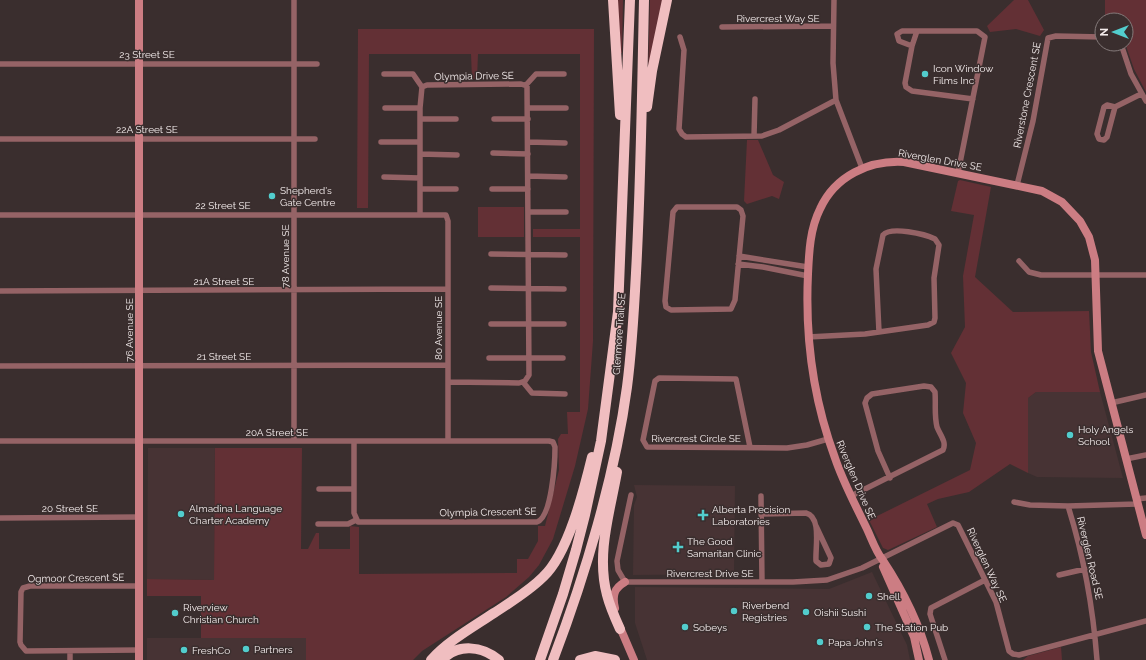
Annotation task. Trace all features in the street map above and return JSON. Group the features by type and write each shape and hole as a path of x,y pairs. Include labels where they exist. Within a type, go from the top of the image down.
{"highway":[{"path":"613,0 619,74 621,136 624,155"},
{"name":"Glenmore Trail SE","path":"540,660 563,594 585,515 601,442 618,312 630,0"},
{"name":"Glenmore Trail SE","path":"553,660 575,597 604,497 616,450 627,388 632,334 641,155 644,0"},
{"path":"641,155 652,71 666,0"},
{"path":"431,660 450,642 528,590 544,576 554,564 575,516 590,467 609,383"},
{"path":"620,629 606,595 603,557 624,429 627,388"},
{"path":"442,660 458,650 473,648 488,651 499,660"},
{"path":"580,660 595,656 615,660"}],"street":[{"name":"76 Avenue SE","path":"139,0 139,660"},
{"name":"78 Avenue SE","path":"294,0 294,441"},
{"path":"834,0 834,84 836,100 862,168"},
{"name":"Rivercrest Way SE","path":"722,27 834,26"},
{"path":"912,46 898,41 897,34 902,31 977,31 983,34 985,40 958,172"},
{"path":"917,31 912,46 905,83 909,89 973,99"},
{"name":"Riverstone Crescent SE","path":"1017,185 1033,121 1048,38 1056,36 1094,37"},
{"path":"680,37 684,50 679,125 682,134 688,137 762,136 779,130 836,100"},
{"path":"1124,52 1131,74 1146,101"},
{"name":"23 Street SE","path":"0,64 317,64"},
{"name":"Olympia Drive SE","path":"384,74 413,74 422,87 420,108 420,214"},
{"name":"Olympia Drive SE","path":"422,87 427,85 526,85 536,74 564,74"},
{"name":"Olympia Drive SE","path":"523,382 529,376 528,88 526,85"},
{"path":"1115,107 1107,137 1104,140 1099,140 1096,134 1102,109 1107,105 1115,107 1141,94"},
{"path":"754,136 755,99"},
{"path":"385,108 420,108"},
{"path":"528,108 566,108"},
{"path":"420,120 456,119"},
{"path":"494,119 528,119"},
{"name":"22A Street SE","path":"0,139 315,139"},
{"path":"381,142 420,142"},
{"path":"528,142 565,143"},
{"path":"493,153 528,154"},
{"path":"420,154 457,154"},
{"name":"Riverglen Drive SE","path":"929,660 915,623 892,576 881,559 851,496 828,439 815,389 808,337 808,272 814,224 820,207 836,186 862,168 886,162 904,162 958,172 1050,194 1075,214 1085,229 1093,247 1096,275 1098,351 1146,535"},
{"path":"528,176 565,177"},
{"path":"384,177 420,178"},
{"path":"420,189 456,189"},
{"path":"492,189 528,189"},
{"path":"675,208 740,208 743,216 738,264 735,300 731,309 671,310 666,307 665,301 673,212 675,208"},
{"path":"528,212 566,212"},
{"name":"22 Street SE","path":"0,215 446,215"},
{"name":"80 Avenue SE","path":"446,215 448,221 448,441"},
{"path":"808,337 847,336 879,332 928,325 934,322 934,278 939,245 935,238 899,231 889,231 883,235 876,269 879,332"},
{"path":"491,254 565,254"},
{"path":"739,256 808,272"},
{"path":"1019,261 1029,272 1041,275 1146,275"},
{"path":"738,264 808,272"},
{"path":"491,288 564,289"},
{"name":"21A Street SE","path":"0,291 447,289"},
{"path":"491,324 564,324"},
{"path":"489,358 563,358"},
{"name":"21 Street SE","path":"0,366 448,365"},
{"name":"Rivercrest Circle SE","path":"750,447 736,380 659,378 655,381 643,440 644,446 650,448 799,447 828,439"},
{"path":"448,382 523,382 532,393 565,394"},
{"path":"851,496 890,478 943,450 944,443 937,426 934,413 935,392 931,387 924,386 872,394 866,398 865,403 874,440 890,478"},
{"path":"1111,404 1146,395"},
{"name":"20A Street SE","path":"0,441 553,442"},
{"path":"354,441 354,513 356,520"},
{"name":"Olympia Crescent SE","path":"318,524 348,524 356,520 361,523 540,522 544,516 555,477 555,447 553,442"},
{"path":"1126,459 1146,455"},
{"path":"319,489 354,489"},
{"path":"631,495 617,561 620,575 625,582 615,590 613,598 620,629 634,660"},
{"path":"761,496 762,582"},
{"name":"Riverglen Road SE","path":"1097,660 1095,635 1085,569 1068,506 1136,501 1146,498"},
{"path":"1014,502 1030,505 1068,506"},
{"path":"762,514 809,514 815,519 816,561 821,565 829,564 831,558 816,526"},
{"name":"20 Street SE","path":"0,518 139,517"},
{"name":"Riverglen Way SE","path":"881,559 953,523 958,525 996,602 1009,651 1013,654 1019,655 1146,621"},
{"name":"Riverglen Drive SE","path":"881,559 886,577 914,637 920,660"},
{"name":"Rivercrest Drive SE","path":"625,582 808,582 827,580 850,573 881,559"},
{"path":"1059,575 1085,569"},
{"path":"945,660 930,614 931,608 985,580"},
{"name":"Ogmoor Crescent SE","path":"139,586 30,586 23,588 21,592 20,642 26,651 139,650"},
{"path":"70,651 70,660"}],"shaded area":[{"path":"616,0 623,0 622,53 620,53"},
{"path":"650,0 665,0 648,71"},
{"path":"1014,0 1028,0 1044,30 1040,36 1016,29 990,32 987,26"},
{"path":"1105,0 1146,0 1146,92 1134,69 1128,52 1134,52 1134,12 1105,12"},
{"path":"358,29 594,29 593,341 588,409 575,466 553,539 539,565 529,577 506,597 422,651 413,660 306,660 306,638 201,638 201,596 147,596 147,579 214,580 215,448 302,448 301,549 308,549 316,533 319,533 319,549 350,549 350,526 359,527 359,574 517,573 517,559 528,559 538,541 538,526 545,526 559,470 558,439 561,434 568,434 567,412 580,412 580,237 533,237 533,229 580,229 580,54 478,54 477,79 472,79 471,54 369,54 368,208 357,208"},
{"path":"747,140 758,140 773,175 784,182 779,199 772,196 747,204 744,201"},
{"path":"960,180 991,187 975,277 1013,312 1089,311 1091,352 1100,392 1036,392 1028,398 1028,473 1010,464 969,492 938,499 927,504 937,527 888,550 883,548 869,520 970,470 976,443 963,413 966,383 951,353 965,327 963,276 974,215 951,211 958,181"},
{"path":"478,207 524,207 524,237 478,237"},
{"name":"Holy Angels School","path":"1036,392 1100,392 1123,478 1037,477 1028,473 1028,398"},
{"name":"Almadina Language Charter Academy","path":"148,448 215,448 214,580 147,579"},
{"path":"634,485 735,486 734,574 633,575 634,505 637,497"},
{"path":"872,572 907,645 910,660 647,660 635,623 635,587 829,589"},
{"path":"147,638 306,638 306,660 147,660"},
{"path":"1061,647 1062,660 1023,660 1028,656"}],"place":[{"name":"Icon Window Films Inc","path":"925,74"},
{"name":"Shepherd's Gate Centre","path":"272,196"},
{"name":"Holy Angels School","path":"1070,435"},
{"name":"Almadina Language Charter Academy","path":"181,514"},
{"name":"Alberta Precision Laboratories","path":"703,515"},
{"name":"The Good Samaritan Clinic","path":"678,547"},
{"name":"Shell","path":"869,596"},
{"name":"Riverbend Registries","path":"734,611"},
{"name":"Oishii Sushi","path":"806,612"},
{"name":"Riverview Christian Church","path":"175,613"},
{"name":"Sobeys","path":"685,627"},
{"name":"The Station Pub","path":"867,627"},
{"name":"Papa John's","path":"820,642"},
{"name":"Partners","path":"246,649"},
{"name":"FreshCo","path":"184,650"}]}
